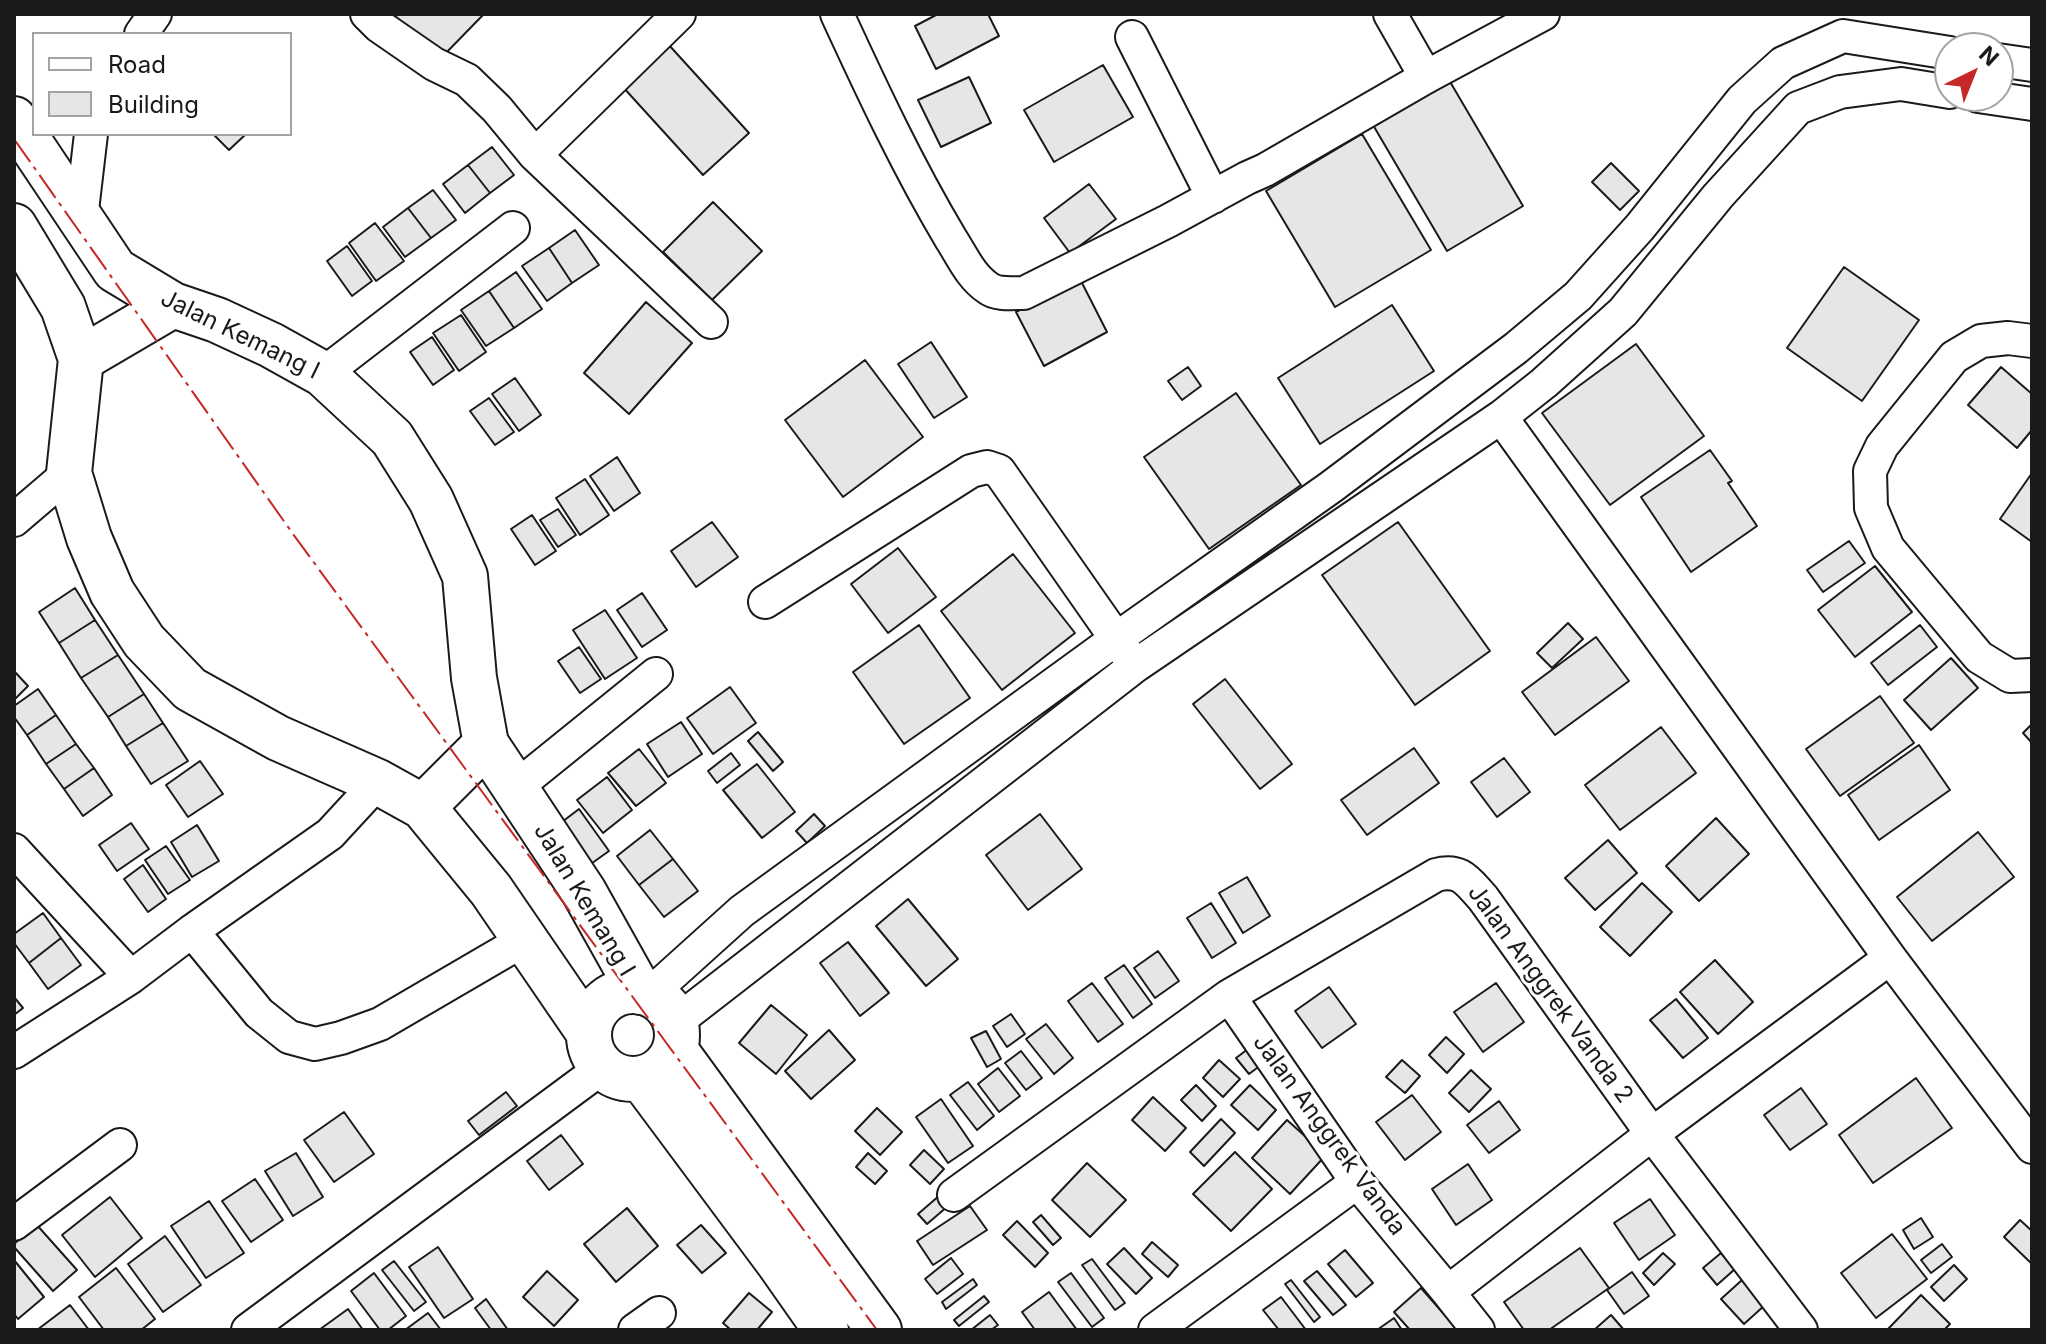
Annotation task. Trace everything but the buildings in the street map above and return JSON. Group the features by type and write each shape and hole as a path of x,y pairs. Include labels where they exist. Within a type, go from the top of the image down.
{"street":[{"path":"142,32 155,14"},
{"path":"367,14 379,26 434,64 467,80 497,109 535,155 711,322"},
{"path":"535,155 679,14"},
{"path":"837,14 925,195 969,268 979,282 991,291 1024,293 1278,163 1426,77 1543,14"},
{"path":"1390,14 1426,77"},
{"path":"611,1060 656,1073 668,1064 660,1014 742,911 1331,487 1578,296 1640,227 1742,100 1783,63 1845,25 1934,49"},
{"path":"1132,37 1213,197"},
{"path":"660,1014 1135,666 1501,417 1544,383 1623,312 1718,196 1798,108 1840,92 1901,84 1934,89"},
{"name":"Jalan Kemang I","path":"14,119 115,270 173,305 217,320 323,374 392,438 431,500 465,576 474,678 486,744 660,1014 879,1330"},
{"path":"72,205 90,136"},
{"path":"323,374 513,228"},
{"path":"19,234 63,307 81,359 69,473 89,538 112,592 144,641 190,689 278,738 378,782 423,807 491,890 611,1060 779,1263 826,1330"},
{"path":"81,359 173,305"},
{"path":"2032,341 2008,338 1981,341 1954,357 1882,446 1870,471 1871,508 1888,548 1979,657 2010,676 2032,675"},
{"path":"1501,417 1890,958 2032,1147"},
{"path":"765,602 971,471 987,467 999,471 1135,666"},
{"path":"14,520 69,473"},
{"path":"515,788 656,674"},
{"path":"423,807 486,744"},
{"path":"14,1052 131,977 330,834 378,782"},
{"path":"14,850 131,977"},
{"name":"Jalan Anggrek Vanda 2","path":"1229,996 1436,875 1456,873 1483,898 1652,1134 1801,1330"},
{"path":"192,931 259,1013 289,1037 315,1044 380,1024 524,940"},
{"path":"1448,1292 1652,1134 1890,958"},
{"path":"611,1060 593,1019 600,1006 611,997 625,992 660,1014"},
{"path":"954,1195 1229,996"},
{"name":"Jalan Anggrek Vanda","path":"1229,996 1357,1182 1478,1330"},
{"path":"248,1330 611,1060"},
{"path":"14,1224 120,1145"},
{"path":"1155,1330 1357,1182"}],"power":[{"path":"14,139 293,534 877,1330"}]}
